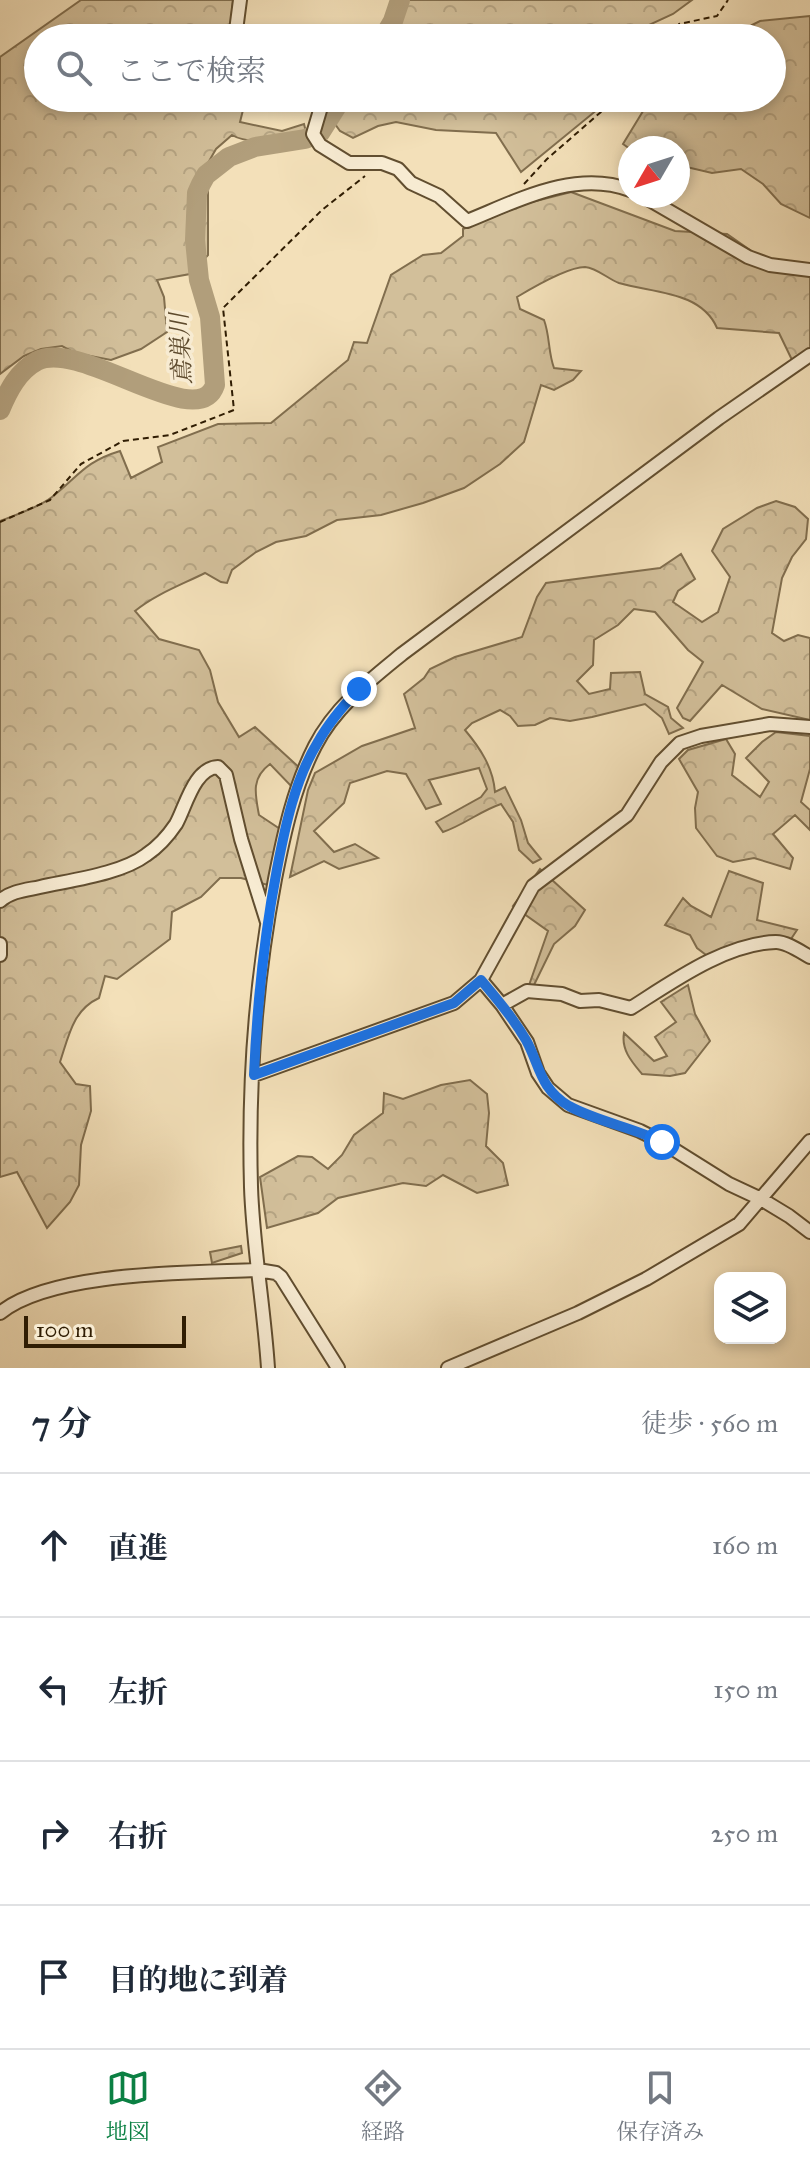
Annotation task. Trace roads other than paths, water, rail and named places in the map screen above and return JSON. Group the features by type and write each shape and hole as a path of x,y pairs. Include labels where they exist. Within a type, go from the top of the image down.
{"street":[{"path":"237,24 240,0"},
{"path":"320,112 313,134 320,145 349,163 382,163 398,169 411,183 439,196 467,221 536,193 564,186 593,183 618,185"},
{"path":"664,208 748,257 770,265 810,270"},
{"path":"268,1368 251,1188 256,1014 267,922 284,838 301,778 316,744 336,713 359,689 402,654 719,418 810,355"},
{"path":"254,1075 454,1003 481,980 533,886 627,815 661,762 680,743 701,736 770,724 810,727"},
{"path":"0,901 16,892 75,879 144,858 175,826 201,775 218,767 226,775 241,839 267,922"},
{"path":"502,1005 527,991 562,994 580,1001 599,1000 631,1008 694,968 743,949 779,942 810,957"},
{"path":"0,944 0,955"},
{"path":"481,980 527,1042 538,1073 548,1088 568,1105 640,1131 729,1184 761,1199 810,1232"},
{"path":"448,1368 578,1313 646,1279 739,1224 810,1141"},
{"path":"0,1313 18,1300 92,1281 127,1276 258,1270 281,1277 338,1368"}],"waterway":[{"name":"鳶巣川","path":"391,24 400,0"},
{"name":"鳶巣川","path":"0,410 24,370 37,361 56,357 81,362 163,393 186,399 204,397 215,385 210,317 199,280 195,240 197,193 201,184 206,175 229,157 255,147 305,139 320,133 333,112"}]}
